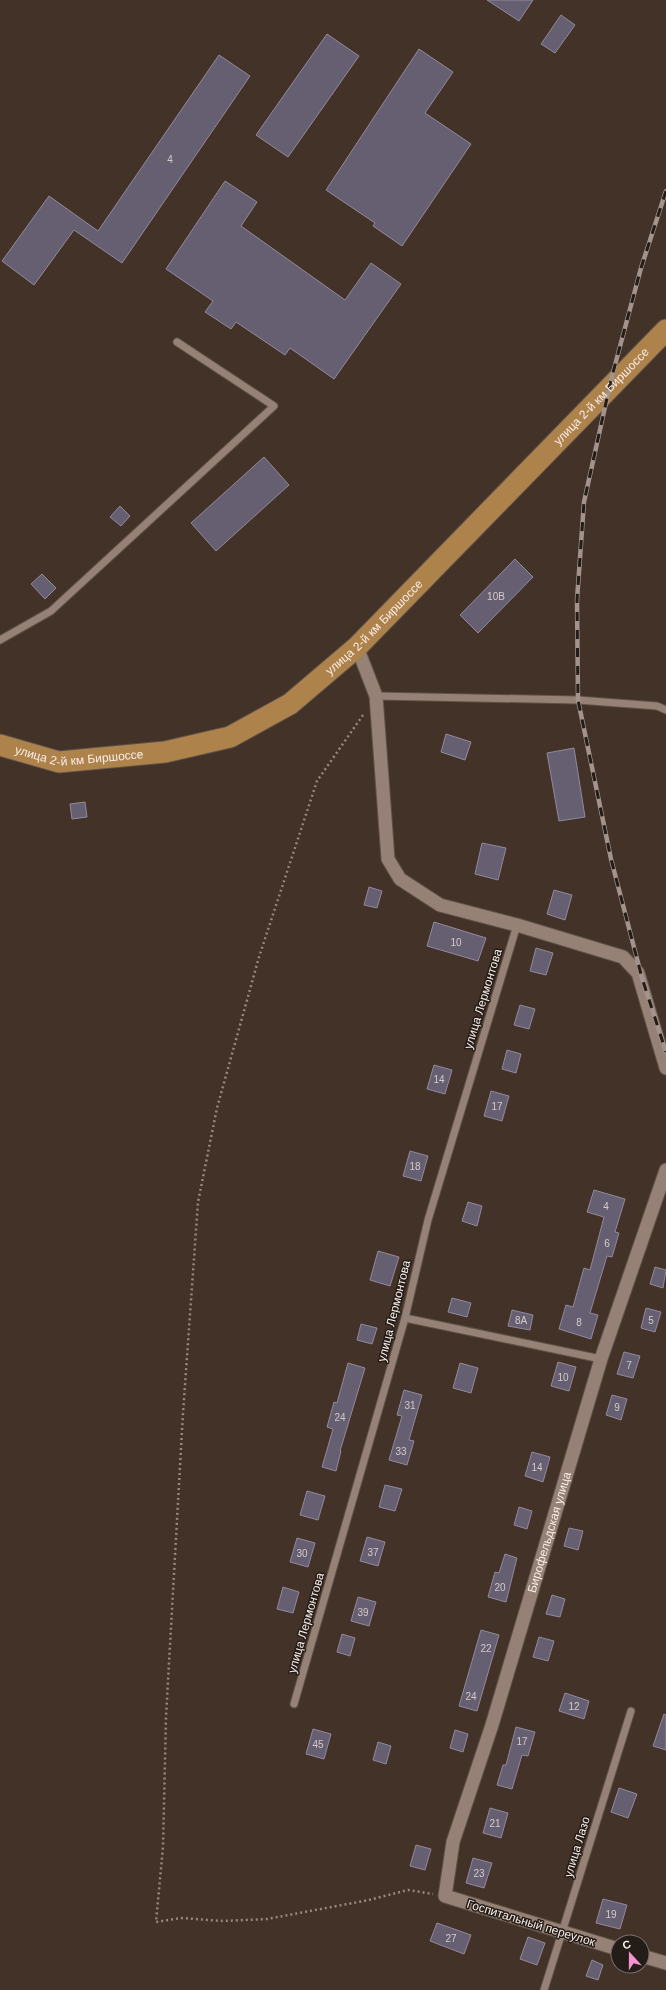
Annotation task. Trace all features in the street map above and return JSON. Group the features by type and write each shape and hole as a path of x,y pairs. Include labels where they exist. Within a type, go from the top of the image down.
{"main road":[{"name":"улица 2-й км Биршоссе","path":"0,745 59,762 165,752 230,736 290,704 357,647 666,330"}],"street":[{"path":"357,647 376,696 388,859 400,879 440,905 517,925 623,957 638,973 666,1068"},
{"name":"Бирофельдская улица","path":"445,1896 453,1842 492,1725 601,1359 666,1170"},
{"name":"Госпитальный переулок","path":"445,1896 610,1947"},
{"path":"650,1958 666,1963"}],"lane":[{"path":"0,640 51,611 274,406 177,342"},
{"path":"376,696 578,700 657,706 666,710"},
{"name":"улица Лермонтова","path":"294,1704 405,1318 428,1220 517,925"},
{"path":"405,1318 601,1359"},
{"name":"улица Лазо","path":"544,1990 630,1711"}],"path":[{"path":"376,696 317,781 259,957 216,1108 198,1202 183,1413 167,1702 163,1847 156,1922 181,1918 223,1921 267,1919 369,1900 408,1890 445,1896"}],"building":[{"path":"487,0 533,0 519,21"},
{"path":"561,15 575,25 555,53 541,44"},
{"path":"327,34 359,56 288,157 256,135"},
{"path":"419,49 453,72 425,113 471,144 402,246 373,226 375,223 326,190"},
{"path":"219,55 250,76 122,263 74,230 34,285 2,261 49,196 98,231"},
{"path":"225,181 257,202 241,226 345,300 371,263 401,284 334,379 290,348 285,355 236,322 231,329 205,312 213,301 166,269"},
{"path":"264,457 289,485 216,551 191,523"},
{"path":"120,506 130,516 121,526 110,517"},
{"path":"515,559 533,577 478,633 460,615"},
{"path":"42,574 56,588 45,599 31,584"},
{"path":"446,734 471,742 465,760 441,752"},
{"path":"574,748 585,817 559,821 547,753"},
{"path":"85,802 87,817 72,819 70,804"},
{"path":"482,843 506,848 498,880 475,874"},
{"path":"369,887 382,891 377,908 364,905"},
{"path":"554,890 572,895 565,920 547,914"},
{"path":"434,922 486,938 478,961 427,946"},
{"path":"536,948 553,953 546,975 530,971"},
{"path":"520,1005 535,1009 529,1029 514,1025"},
{"path":"507,1050 521,1054 516,1073 502,1069"},
{"path":"434,1065 452,1070 445,1094 427,1089"},
{"path":"491,1091 509,1096 502,1121 484,1116"},
{"path":"410,1151 428,1156 421,1181 403,1176"},
{"path":"594,1190 625,1199 615,1232 619,1233 612,1257 607,1256 590,1313 598,1315 591,1339 559,1329 566,1305 573,1307 584,1268 590,1270 604,1217 587,1212"},
{"path":"468,1202 482,1206 477,1226 462,1221"},
{"path":"378,1251 399,1257 390,1286 370,1280"},
{"path":"655,1267 666,1270 663,1288 650,1284"},
{"path":"452,1298 471,1303 467,1317 448,1312"},
{"path":"646,1308 661,1312 655,1332 641,1328"},
{"path":"512,1310 533,1315 530,1330 508,1326"},
{"path":"361,1324 377,1328 372,1344 357,1340"},
{"path":"624,1352 640,1356 633,1378 617,1374"},
{"path":"558,1362 576,1367 569,1391 551,1386"},
{"path":"348,1363 365,1368 340,1451 336,1471 322,1467 333,1429 327,1427 334,1402 337,1403"},
{"path":"460,1363 478,1368 471,1393 453,1388"},
{"path":"404,1390 422,1395 409,1440 414,1441 407,1465 389,1460 402,1416 397,1415"},
{"path":"612,1395 627,1399 621,1420 606,1415"},
{"path":"532,1452 550,1457 543,1482 525,1476"},
{"path":"385,1485 402,1489 395,1511 379,1507"},
{"path":"307,1491 325,1496 318,1520 300,1515"},
{"path":"519,1507 532,1511 527,1529 514,1525"},
{"path":"569,1528 583,1531 578,1550 564,1546"},
{"path":"367,1537 385,1542 378,1566 360,1561"},
{"path":"297,1538 315,1543 308,1567 290,1562"},
{"path":"505,1554 517,1558 506,1602 488,1597 495,1572 499,1573"},
{"path":"283,1587 299,1592 293,1613 277,1609"},
{"path":"552,1595 565,1599 560,1617 546,1614"},
{"path":"358,1597 376,1602 369,1626 351,1621"},
{"path":"481,1630 499,1635 477,1711 459,1706"},
{"path":"342,1634 355,1638 350,1656 337,1652"},
{"path":"539,1637 554,1641 548,1661 533,1657"},
{"path":"565,1693 589,1701 584,1719 559,1711"},
{"path":"664,1714 666,1715 666,1750 653,1746"},
{"path":"516,1727 535,1732 528,1756 522,1755 512,1789 497,1785 503,1765 506,1765"},
{"path":"313,1729 331,1734 324,1759 306,1754"},
{"path":"455,1730 468,1734 463,1752 450,1748"},
{"path":"378,1742 391,1746 386,1764 373,1760"},
{"path":"619,1788 637,1794 628,1818 611,1812"},
{"path":"490,1808 508,1813 501,1838 483,1833"},
{"path":"416,1845 431,1849 425,1870 410,1866"},
{"path":"473,1858 492,1863 484,1888 466,1883"},
{"path":"603,1899 627,1905 620,1929 596,1923"},
{"path":"437,1923 471,1935 464,1954 430,1941"},
{"path":"528,1937 545,1943 537,1965 520,1959"},
{"path":"592,1960 603,1965 598,1980 586,1976"}],"railway":[{"path":"666,191 641,268 611,380 584,502 577,600 578,700 611,859 642,978 666,1052"}]}
